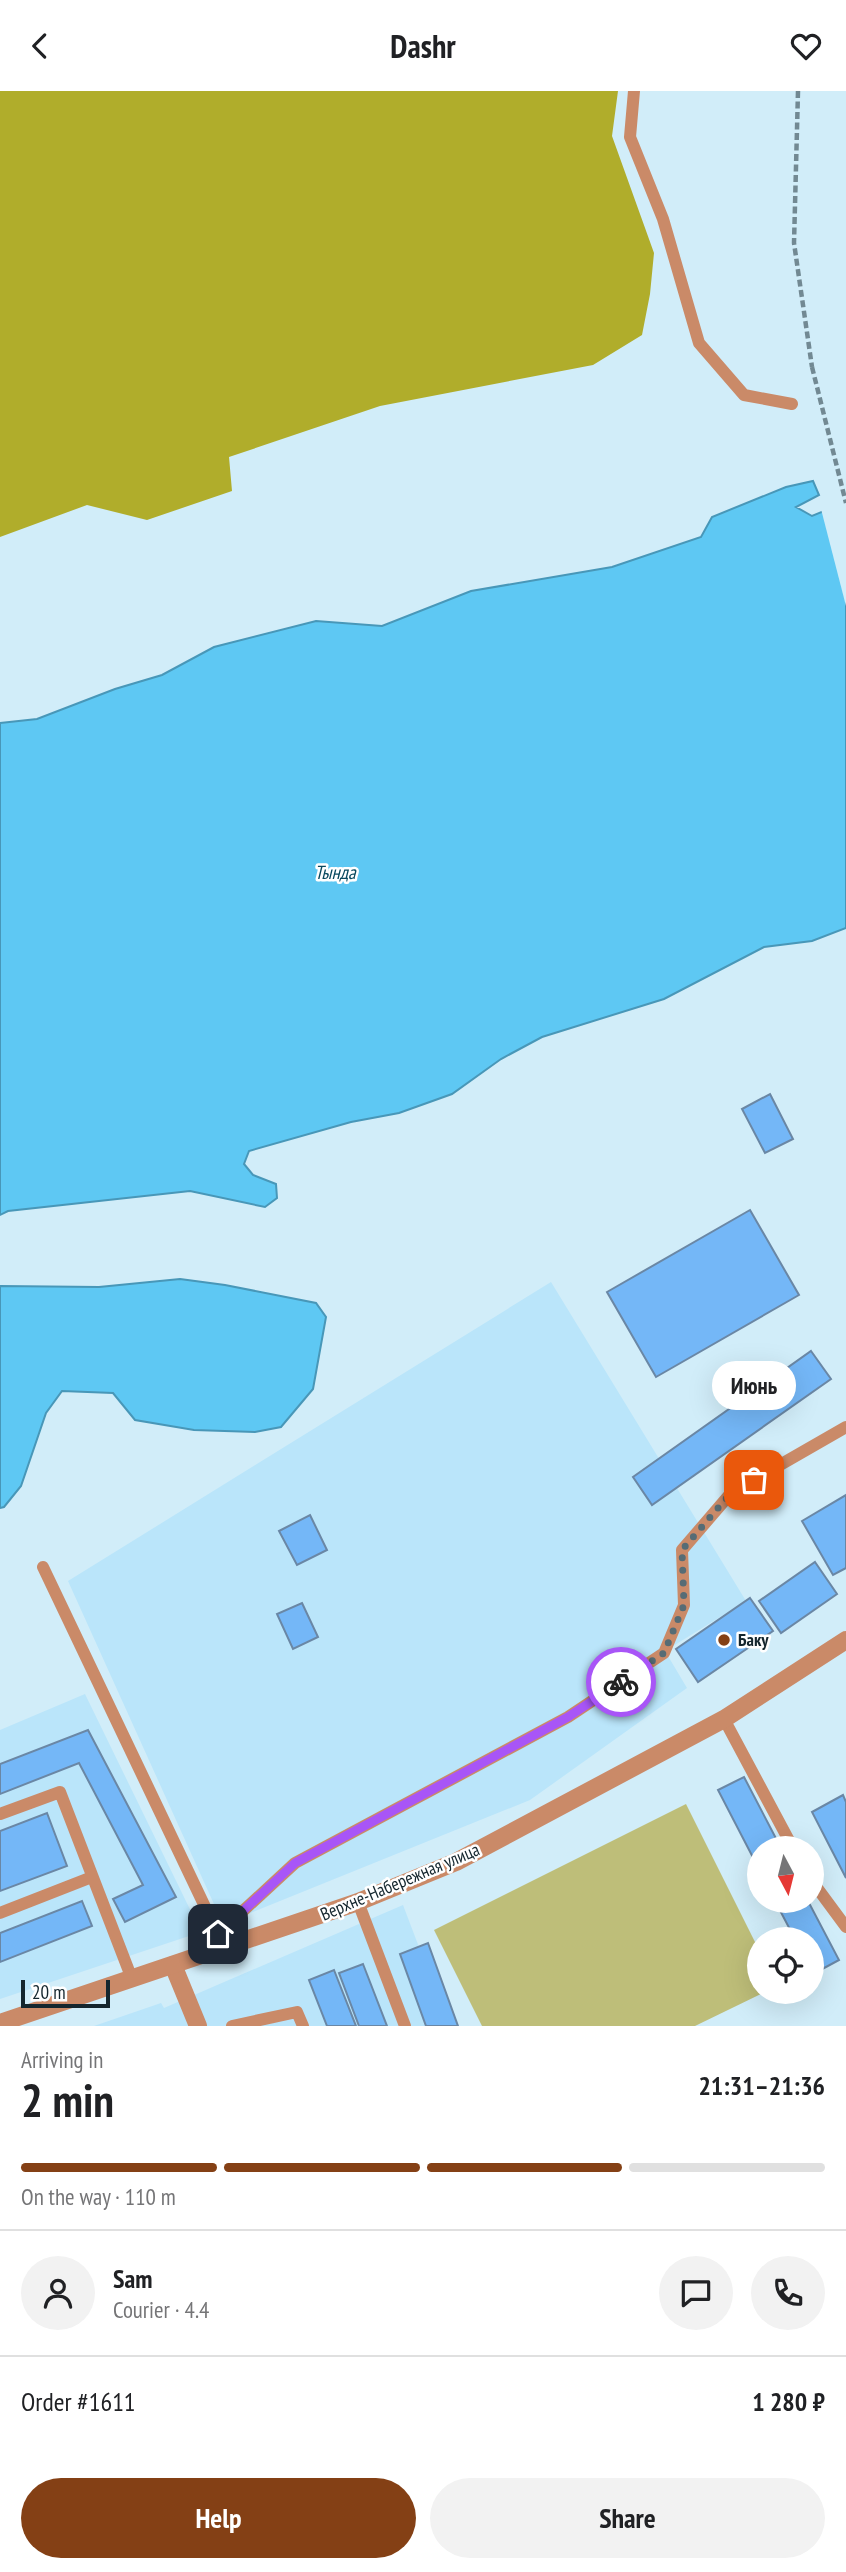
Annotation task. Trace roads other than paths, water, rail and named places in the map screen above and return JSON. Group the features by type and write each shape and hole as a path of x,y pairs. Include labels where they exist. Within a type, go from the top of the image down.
{"street":[{"name":"Верхне-Набережная улица","path":"0,2023 173,1965 216,1943 358,1902 456,1862 724,1719 846,1640"},
{"path":"173,1965 198,2026"}],"lane":[{"path":"634,91 631,138 663,219 699,343 744,395 792,404"},
{"path":"43,1567 216,1943 295,1863 568,1717 664,1653 684,1605 682,1550 731,1493 846,1427"},
{"path":"724,1719 787,1836"},
{"path":"0,1814 60,1792 132,1979"},
{"path":"0,1913 92,1877"},
{"path":"824,1897 846,1927"},
{"path":"358,1902 405,2026"},
{"path":"232,2026 297,2012 303,2026"}],"water":[{"name":"Тында","path":"813,481 819,495 796,507 812,516 846,502 846,928 812,941 764,947 664,999 542,1037 501,1059 452,1094 399,1113 351,1122 249,1151 244,1164 253,1175 276,1184 277,1198 265,1207 190,1191 8,1211 0,1215 0,723 37,719 115,689 162,675 214,647 316,621 382,626 471,591 612,567 701,537 712,517 786,487"},
{"path":"180,1279 316,1303 326,1317 313,1389 281,1427 255,1432 194,1430 135,1420 113,1393 62,1391 46,1413 21,1486 4,1507 0,1508 0,1286 99,1287"}],"place":[{"name":"Июнь","path":"754,1480"},
{"name":"Баку","path":"724,1640"}]}
